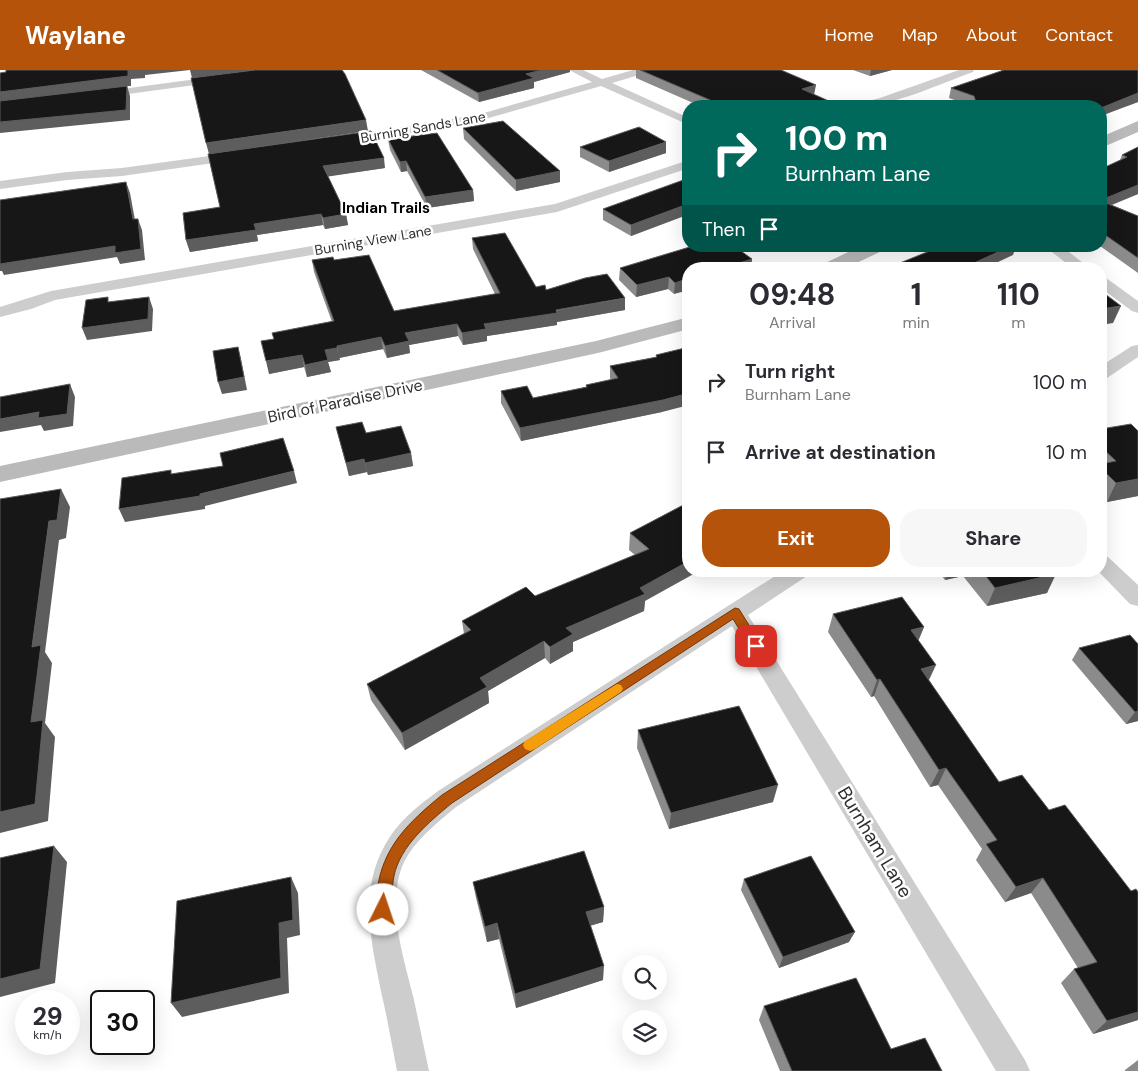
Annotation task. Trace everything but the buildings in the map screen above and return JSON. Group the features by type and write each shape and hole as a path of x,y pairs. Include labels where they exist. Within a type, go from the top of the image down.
{"street":[{"path":"574,70 682,119"},
{"name":"Burning Sands Lane","path":"329,143 470,120 645,70"},
{"path":"884,100 968,70"},
{"path":"89,96 236,78"},
{"path":"855,100 873,91"},
{"path":"1107,140 1138,126"},
{"path":"0,185 73,175 122,172 251,154"},
{"name":"Burning View Lane","path":"0,312 25,306 51,296 557,208 682,166"},
{"path":"0,196 70,186 122,172"},
{"path":"843,262 864,252"},
{"path":"1060,252 1074,262"},
{"path":"1107,285 1138,308"},
{"name":"Burning View Lane","path":"0,297 25,295 51,296"},
{"name":"Bird of Paradise Drive","path":"0,474 598,347 682,325"},
{"path":"1107,370 1138,350"},
{"path":"1107,568 1138,598"},
{"path":"413,1071 387,944 383,910 386,876 400,845 420,822 447,799 789,577"},
{"name":"Burnham Lane","path":"735,612 1014,1071"}],"slow traffic":[{"path":"530,745 617,689"}],"district":[{"name":"Indian Trails","path":"386,208"}],"route":[{"path":"383,910 386,876 394,855 420,822 447,799 735,612 756,646"}]}
